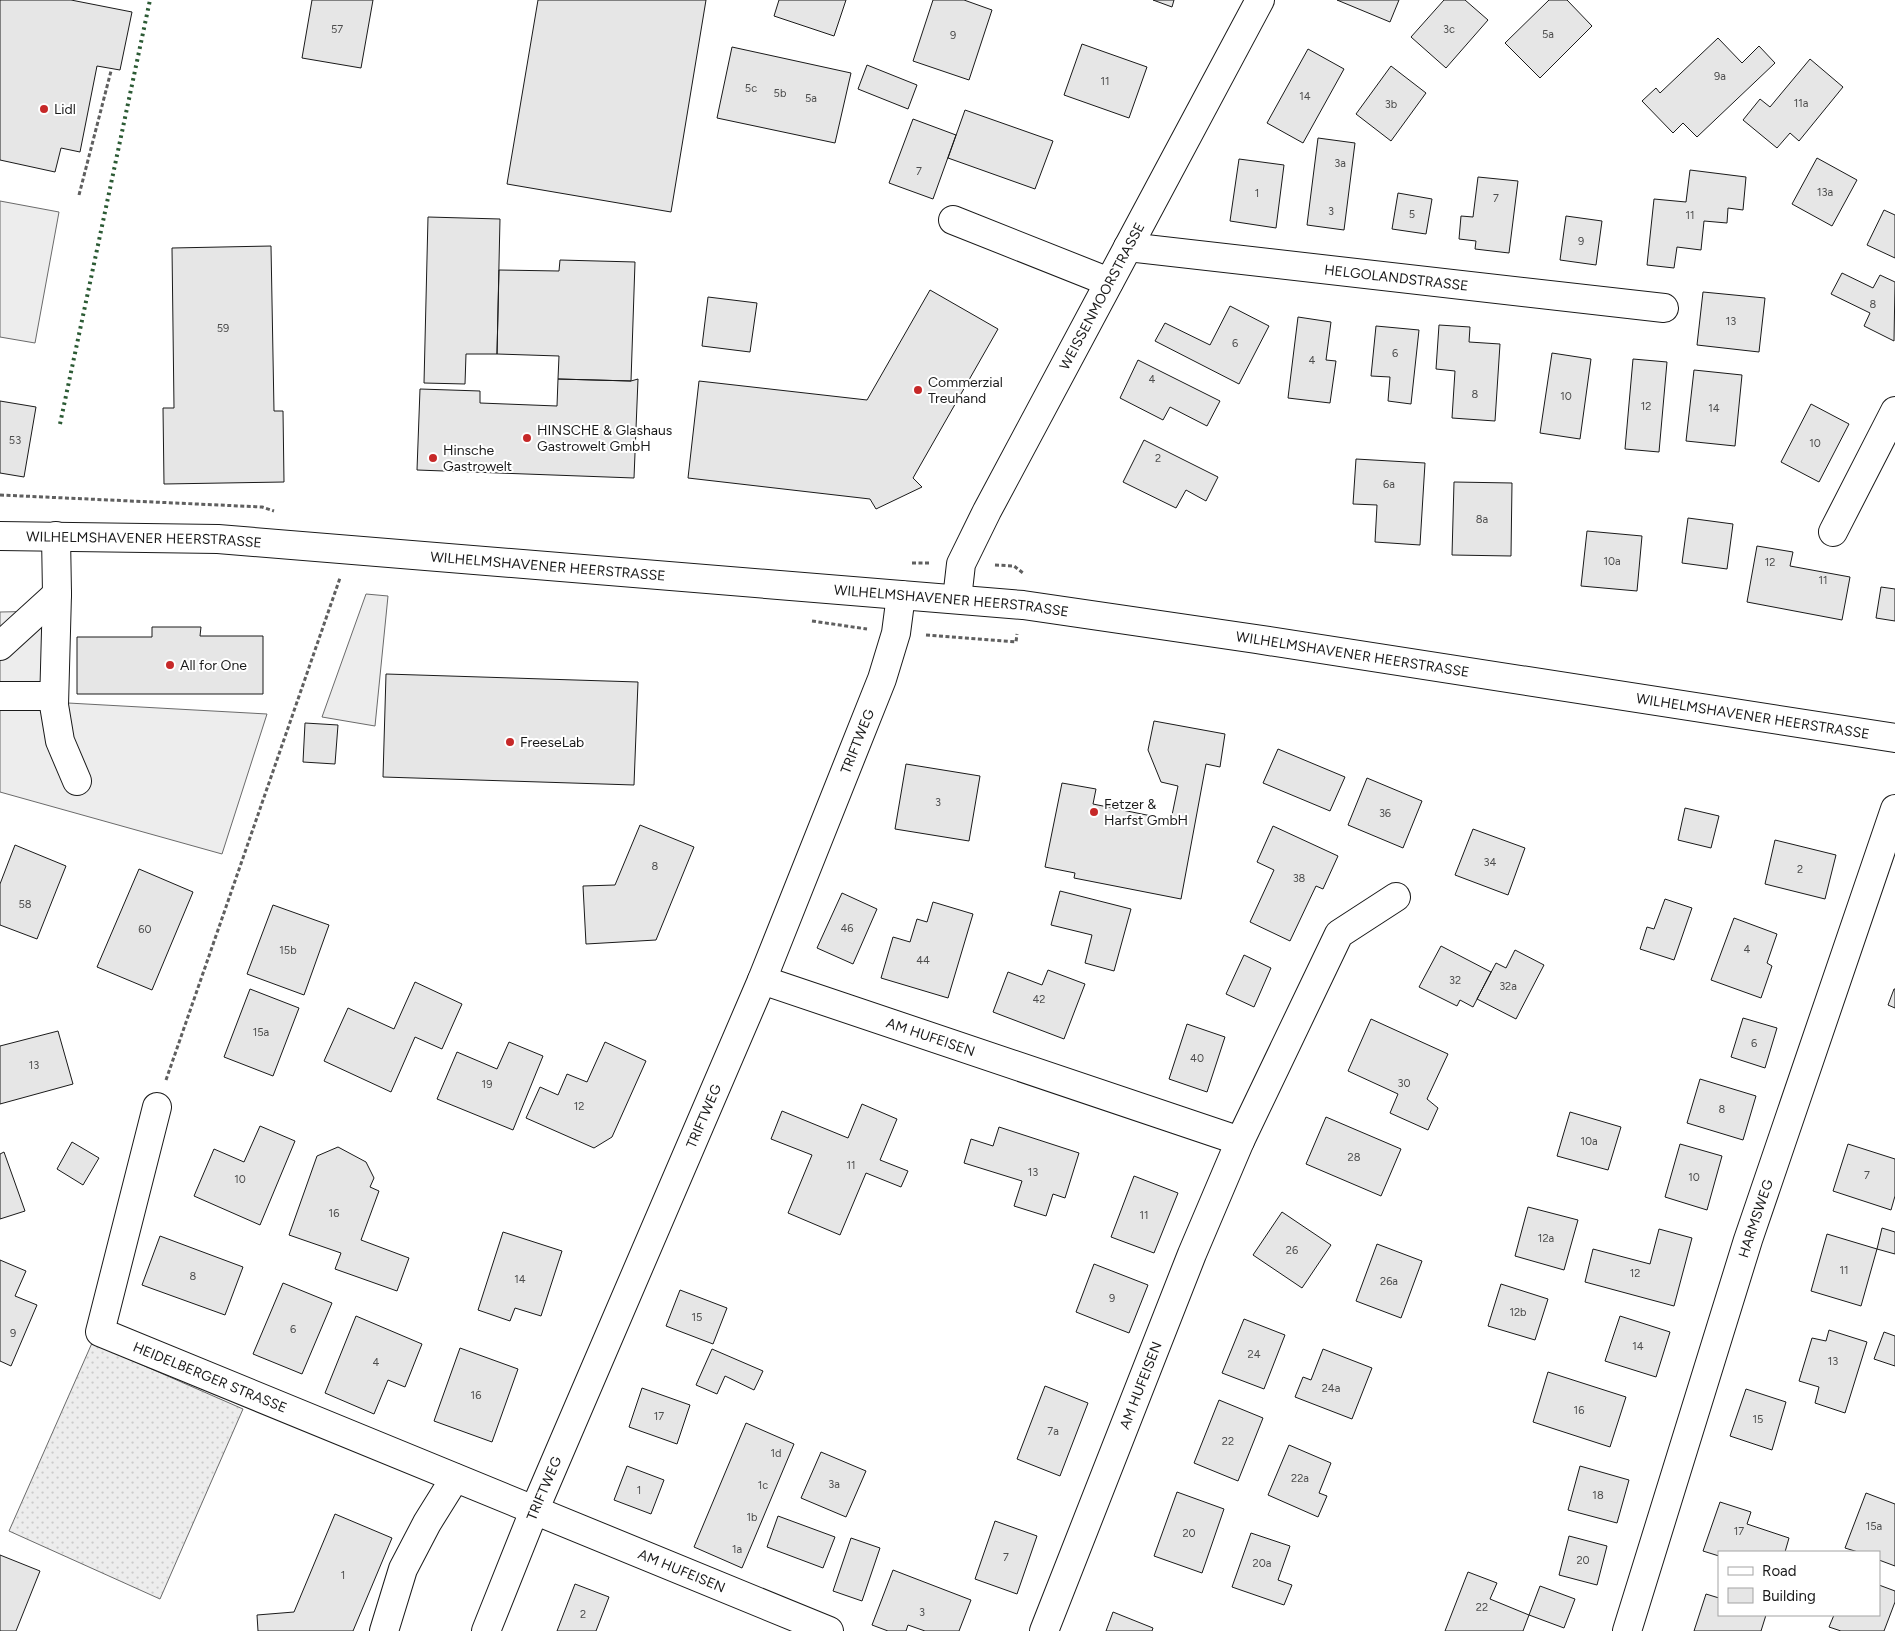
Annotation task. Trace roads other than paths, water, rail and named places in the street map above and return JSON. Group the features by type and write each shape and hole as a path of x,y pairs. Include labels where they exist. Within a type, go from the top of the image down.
{"street":[{"name":"WEISSENMOORSTRASSE","path":"957,599 961,564 1260,0"},
{"path":"953,220 1109,282"},
{"name":"HELGOLANDSTRASSE","path":"1128,247 1664,308"},
{"path":"1833,532 1895,412"},
{"name":"WILHELMSHAVENER HEERSTRASSE","path":"0,536 228,540 1023,605 1256,639 1895,738"},
{"path":"56,536 57,594 54,696 60,740 78,781"},
{"path":"0,646 57,594"},
{"name":"TRIFTWEG","path":"486,1631 534,1511 762,980 882,679 896,633 901,595"},
{"path":"0,696 54,696"},
{"name":"HARMSWEG","path":"1627,1631 1748,1240 1895,809"},
{"name":"AM HUFEISEN","path":"1044,1631 1192,1254 1240,1141 1339,934 1396,897"},
{"name":"AM HUFEISEN","path":"762,980 1240,1141"},
{"name":"HEIDELBERGER STRASSE","path":"157,1107 100,1332 534,1511"},
{"path":"384,1631 404,1568 427,1523 454,1478"},
{"name":"AM HUFEISEN","path":"534,1511 830,1631"}],"place":[{"name":"Lidl","path":"44,109"},
{"name":"Commerzial Treuhand","path":"918,390"},
{"name":"HINSCHE & Glashaus Gastrowelt GmbH","path":"527,438"},
{"name":"Hinsche Gastrowelt","path":"433,458"},
{"name":"All for One","path":"170,665"},
{"name":"FreeseLab","path":"510,742"},
{"name":"Fetzer & Harfst GmbH","path":"1094,812"}]}
